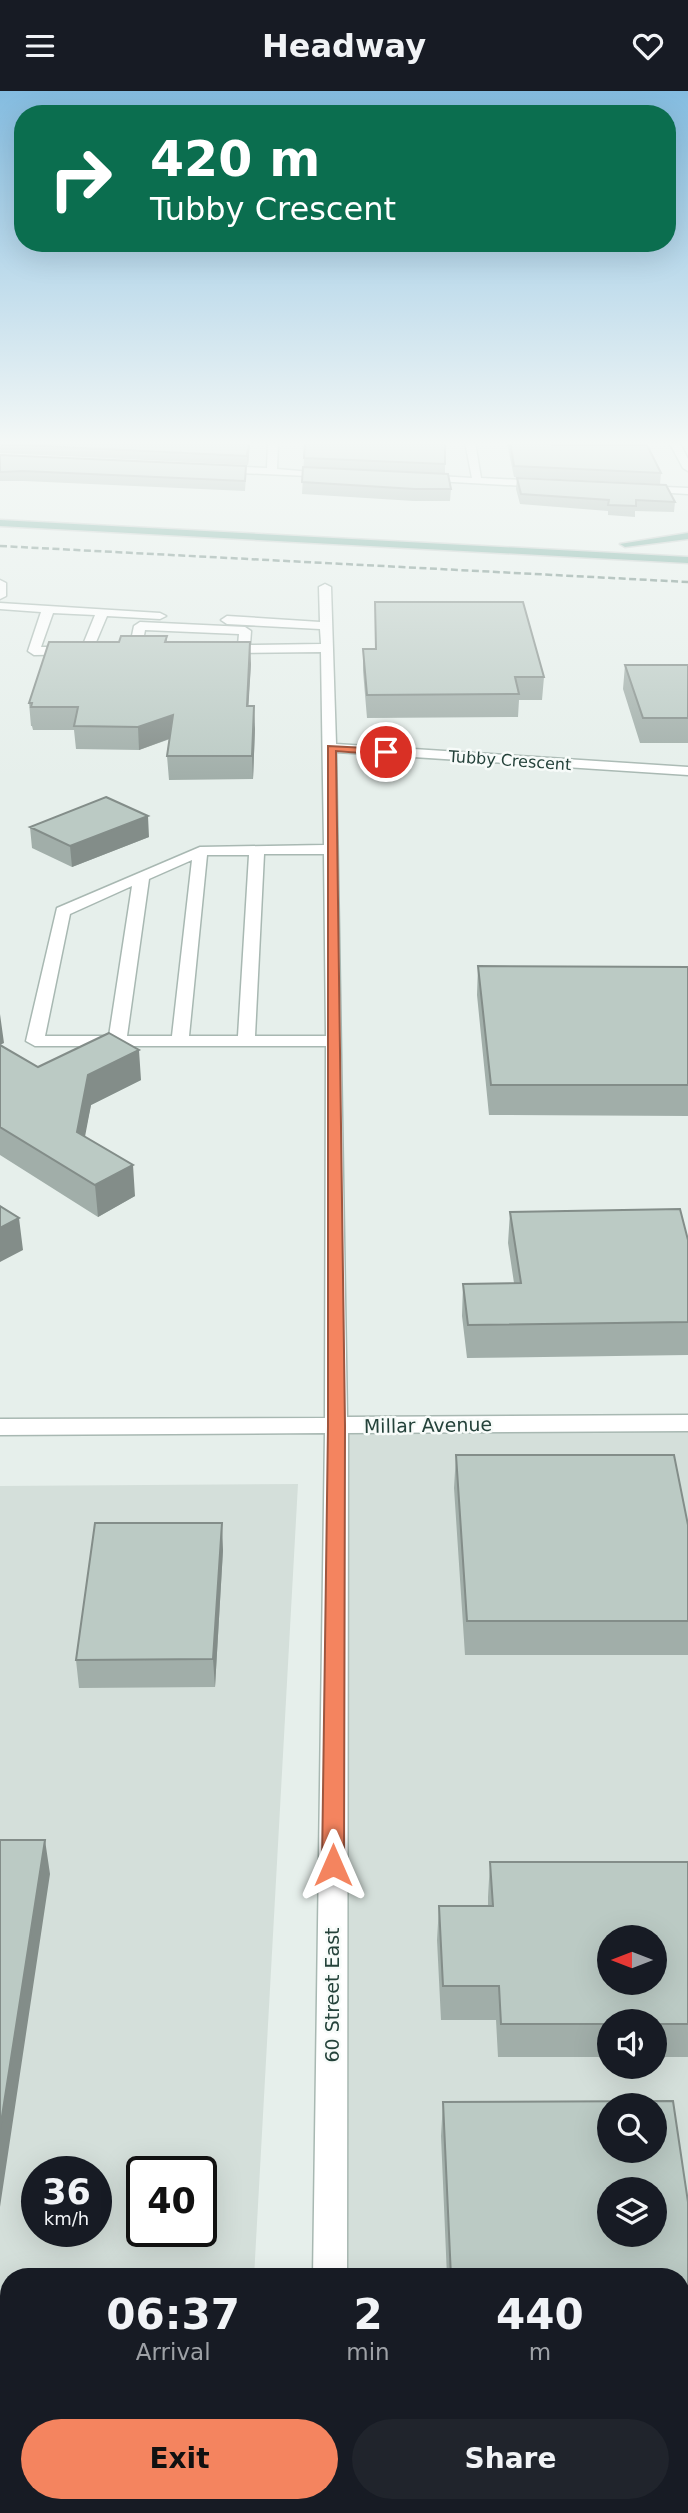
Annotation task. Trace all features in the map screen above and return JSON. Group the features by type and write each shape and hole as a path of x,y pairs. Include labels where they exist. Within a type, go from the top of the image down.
{"main road":[{"path":"596,555 688,560"}],"street":[{"path":"0,583 0,596"},
{"name":"60 Street East","path":"325,587 331,748 337,1426 330,2268"},
{"path":"0,606 327,626"},
{"path":"48,609 34,651 87,651 102,613"},
{"path":"163,650 135,650 140,626 245,631 244,649"},
{"path":"203,649 328,648"},
{"name":"Tubby Crescent","path":"331,748 688,771"},
{"path":"332,849 200,851 63,911 35,1041 333,1041"},
{"path":"246,1041 257,850"},
{"path":"180,1041 200,851"},
{"path":"117,1042 141,879"},
{"name":"Millar Avenue","path":"0,1427 688,1423"}],"shaded area":[{"path":"688,1423 688,2268 330,2268 337,1426"},
{"path":"298,1484 254,2268 0,2268 0,1486"}],"building":[{"path":"375,602 523,602 544,677 515,677 519,694 367,695 363,649 376,649"},
{"path":"121,636 167,636 165,642 250,642 247,706 254,706 252,756 167,756 173,715 138,727 74,726 78,707 31,707 32,703 29,703 49,642 119,642"},
{"path":"625,665 688,665 688,718 643,718"},
{"path":"106,797 148,816 70,846 30,827"},
{"path":"478,966 688,967 688,1085 491,1085"},
{"path":"109,1033 139,1050 88,1075 77,1132 133,1165 95,1185 0,1127 0,1045 38,1067"},
{"path":"0,1206 19,1218 0,1228"},
{"path":"680,1209 688,1240 688,1322 468,1325 463,1284 521,1283 510,1212"},
{"path":"456,1455 674,1455 688,1525 688,1621 467,1621"},
{"path":"95,1523 222,1523 213,1659 76,1660"},
{"path":"0,1840 45,1840 0,2129"},
{"path":"490,1862 688,1862 688,2024 667,2024 667,2009 597,2009 597,2024 501,2024 499,1986 443,1986 439,1906 493,1906"},
{"path":"597,2101 597,2163 667,2163 667,2101 673,2101 688,2202 688,2268 451,2268 443,2102"}],"railway":[{"path":"173,555 688,582"}],"route":[{"path":"333,1865 337,1426 331,748 386,752"}]}
